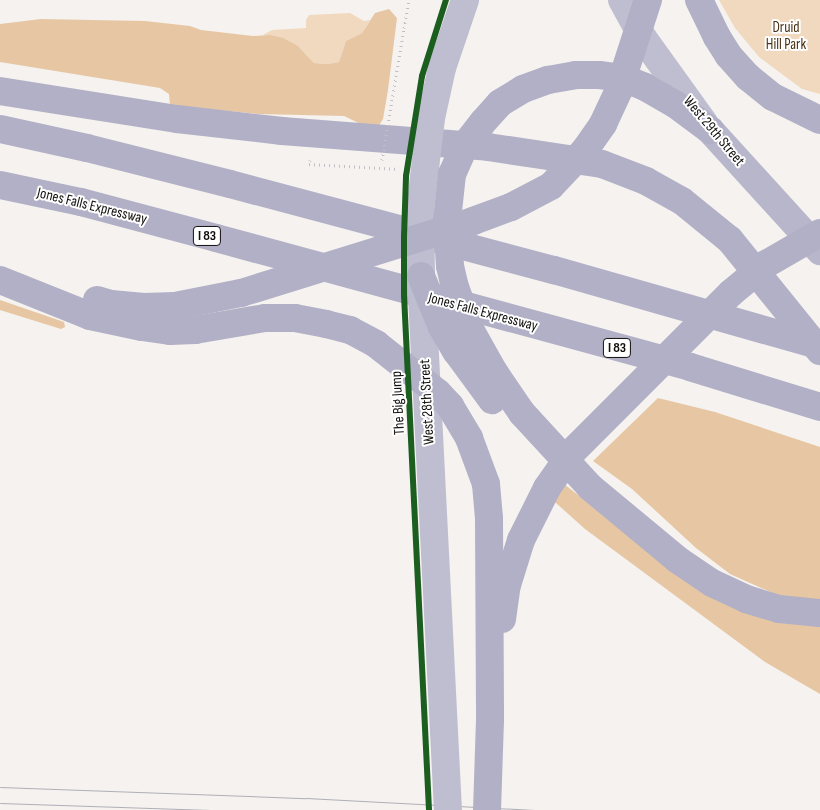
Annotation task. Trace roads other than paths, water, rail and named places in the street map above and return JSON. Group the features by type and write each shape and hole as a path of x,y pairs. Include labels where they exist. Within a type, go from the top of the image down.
{"highway":[{"path":"0,272 112,304 144,307 175,306 241,293 511,207 551,186 585,150 603,124 619,89 648,0"},
{"path":"699,0 717,37 729,56 748,77 773,97 820,120"},
{"path":"590,486 522,413 494,372 471,331 455,287 450,266 447,221 452,174 465,145 500,103 523,89 548,80 576,75 623,78 646,87 675,104 710,130"},
{"path":"0,91 177,119 282,131 488,147 602,164 646,181 682,201 730,240 820,351"},
{"path":"0,129 88,148 230,184 554,270 820,346"},
{"name":"Jones Falls Expressway","path":"0,185 81,202 216,238 690,367 820,407"},
{"path":"490,720 498,637 507,585 521,540 552,481 572,452 731,293 766,264 820,233"},
{"path":"421,276 442,327 456,351 500,410 552,460 590,486 678,560 712,583 746,599 780,609 820,613"},
{"path":"0,280 90,316 142,327 170,331 195,330 265,318 295,318 350,330 376,344 438,393 450,406 469,438 486,484 489,519 490,720 486,810"}],"main road":[{"name":"West 28th Street","path":"448,810 421,276 420,210 430,118 442,68 465,0"},
{"name":"West 29th Street","path":"622,0 644,38 710,130 820,251"}],"tram line":[{"path":"0,787 306,798 537,810"},
{"path":"0,803 216,810"}],"park label":[{"name":"Druid Hill Park","path":"786,36"}]}
